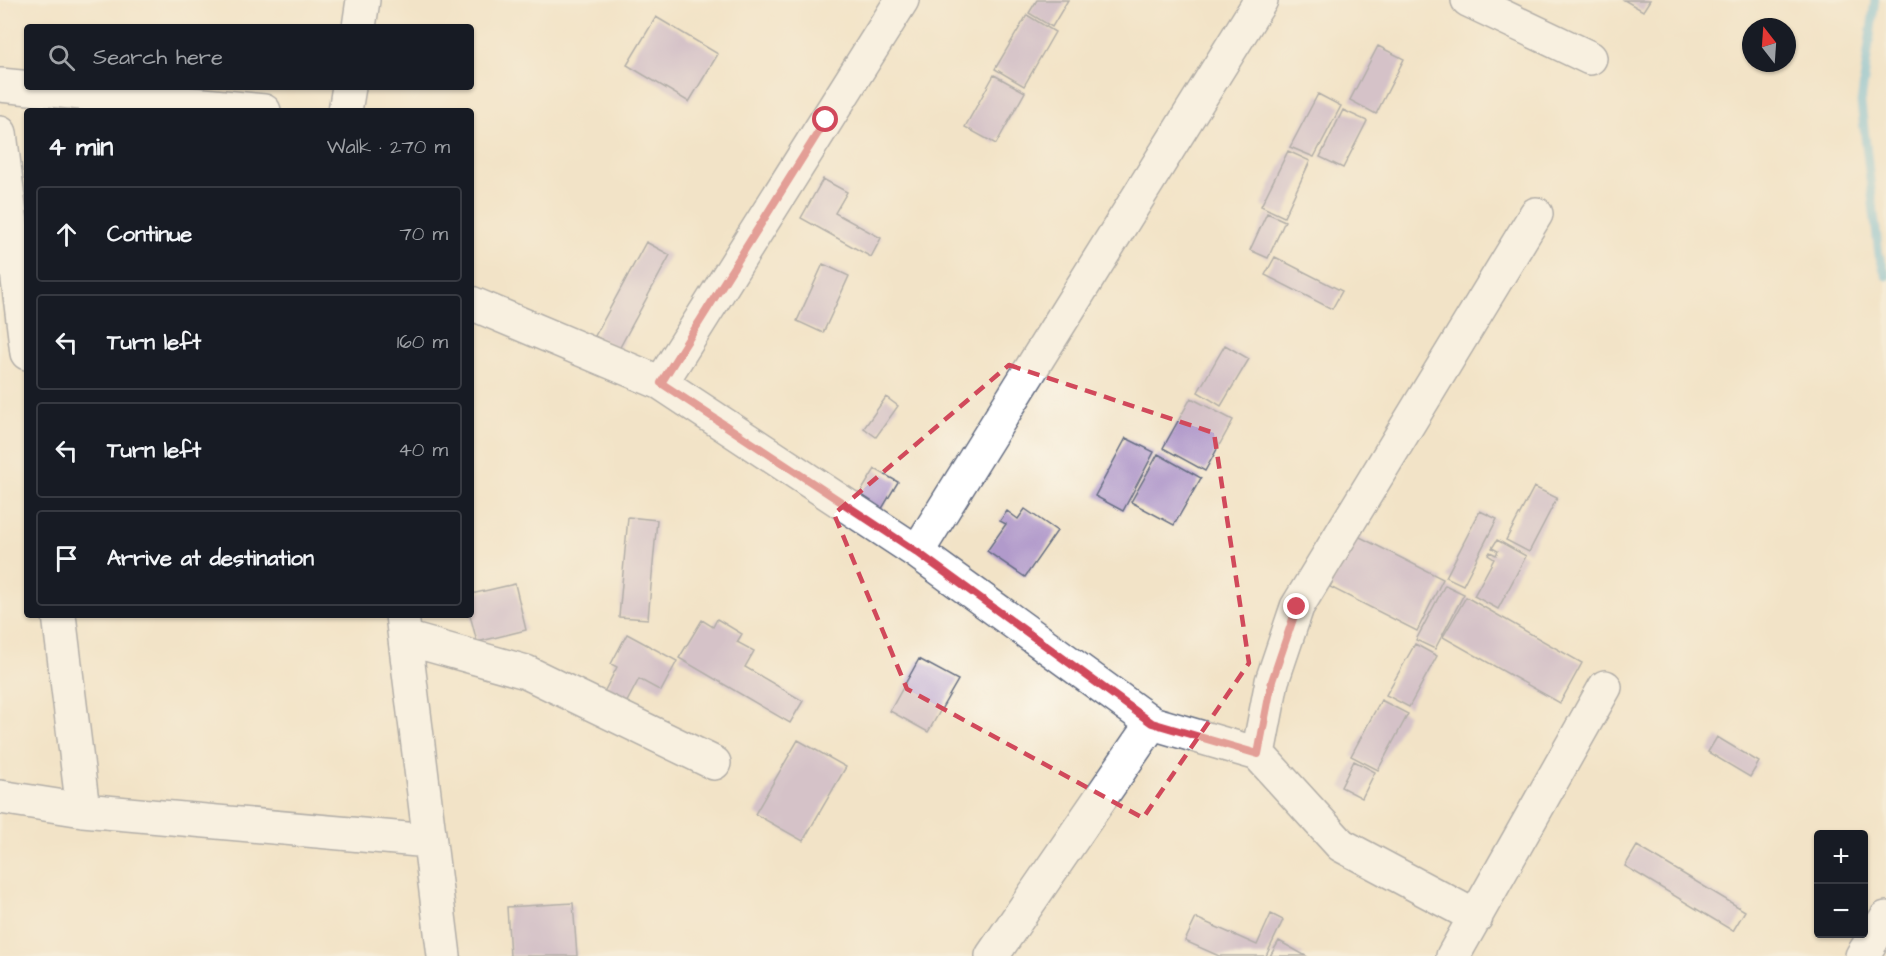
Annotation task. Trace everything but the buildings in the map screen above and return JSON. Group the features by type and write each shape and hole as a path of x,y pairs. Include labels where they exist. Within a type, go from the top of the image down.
{"street":[{"path":"359,24 363,0"},
{"path":"661,383 902,0"},
{"path":"917,552 1261,0"},
{"path":"1468,0 1590,58"},
{"path":"0,85 24,87"},
{"path":"51,90 234,108"},
{"path":"346,108 348,90"},
{"path":"0,133 24,329"},
{"path":"1258,754 1272,681 1297,607 1536,214"},
{"path":"474,304 661,383 917,552 1152,723 1258,754 1341,845 1476,917"},
{"path":"59,618 83,810"},
{"path":"444,956 404,626 526,672 714,763"},
{"path":"1453,956 1605,687"},
{"path":"992,956 1152,723"},
{"path":"0,796 83,810 429,841"},
{"path":"1862,956 1886,918"}],"highlighted area":[{"path":"1009,365 1214,433 1249,663 1143,818 907,689 834,514"}],"waterway":[{"path":"1875,0 1861,103 1879,255 1886,276"}],"route":[{"path":"826,120 661,383 917,552 1152,723 1258,754 1272,681 1297,607"}]}
